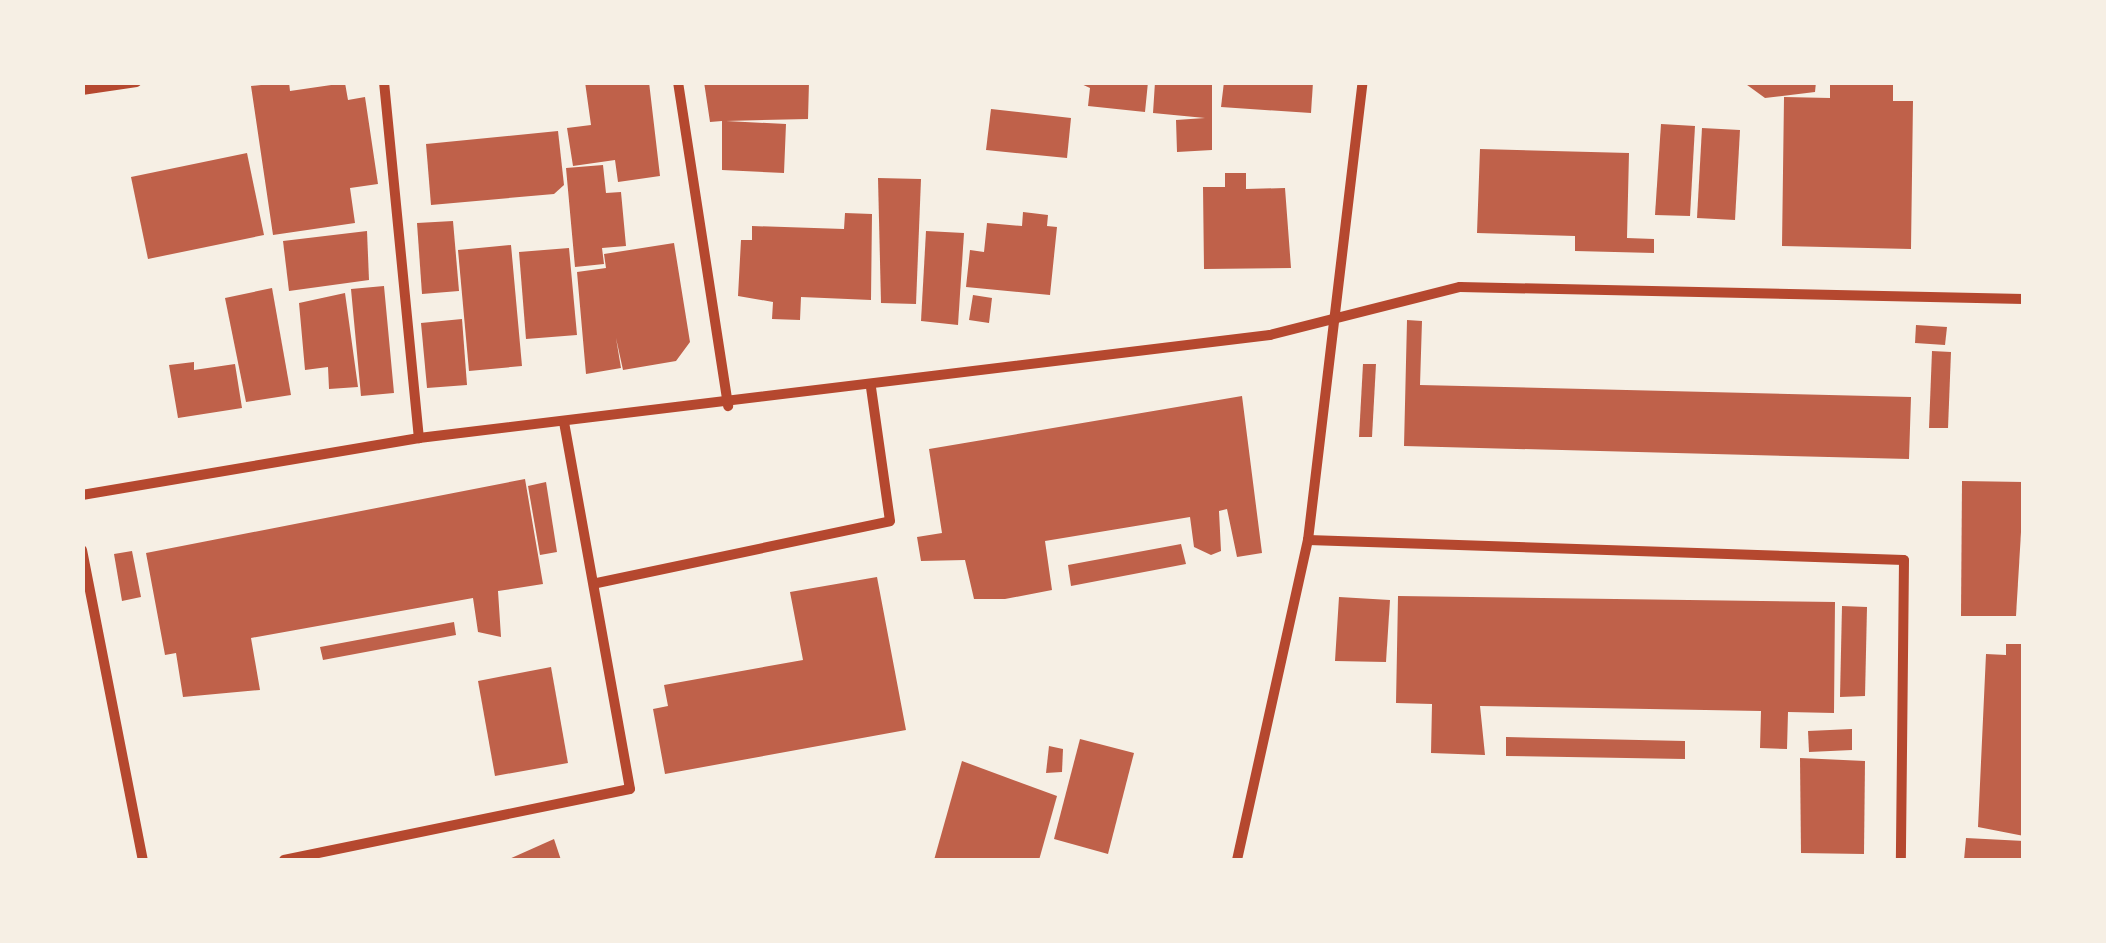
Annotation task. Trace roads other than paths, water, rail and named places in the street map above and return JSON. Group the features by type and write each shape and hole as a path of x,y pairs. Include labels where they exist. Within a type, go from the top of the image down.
{"street":[{"path":"82,90 136,82"},
{"path":"384,82 419,438"},
{"path":"678,82 728,406"},
{"path":"1237,860 1308,540 1339,313 1362,82"},
{"path":"82,495 419,438 728,406 1270,336 1339,313 1460,287 2024,299"},
{"path":"597,583 890,521 871,388"},
{"path":"284,860 630,790 597,583 564,422"},
{"path":"1308,540 1904,560 1901,860"},
{"path":"82,550 142,860"}]}
